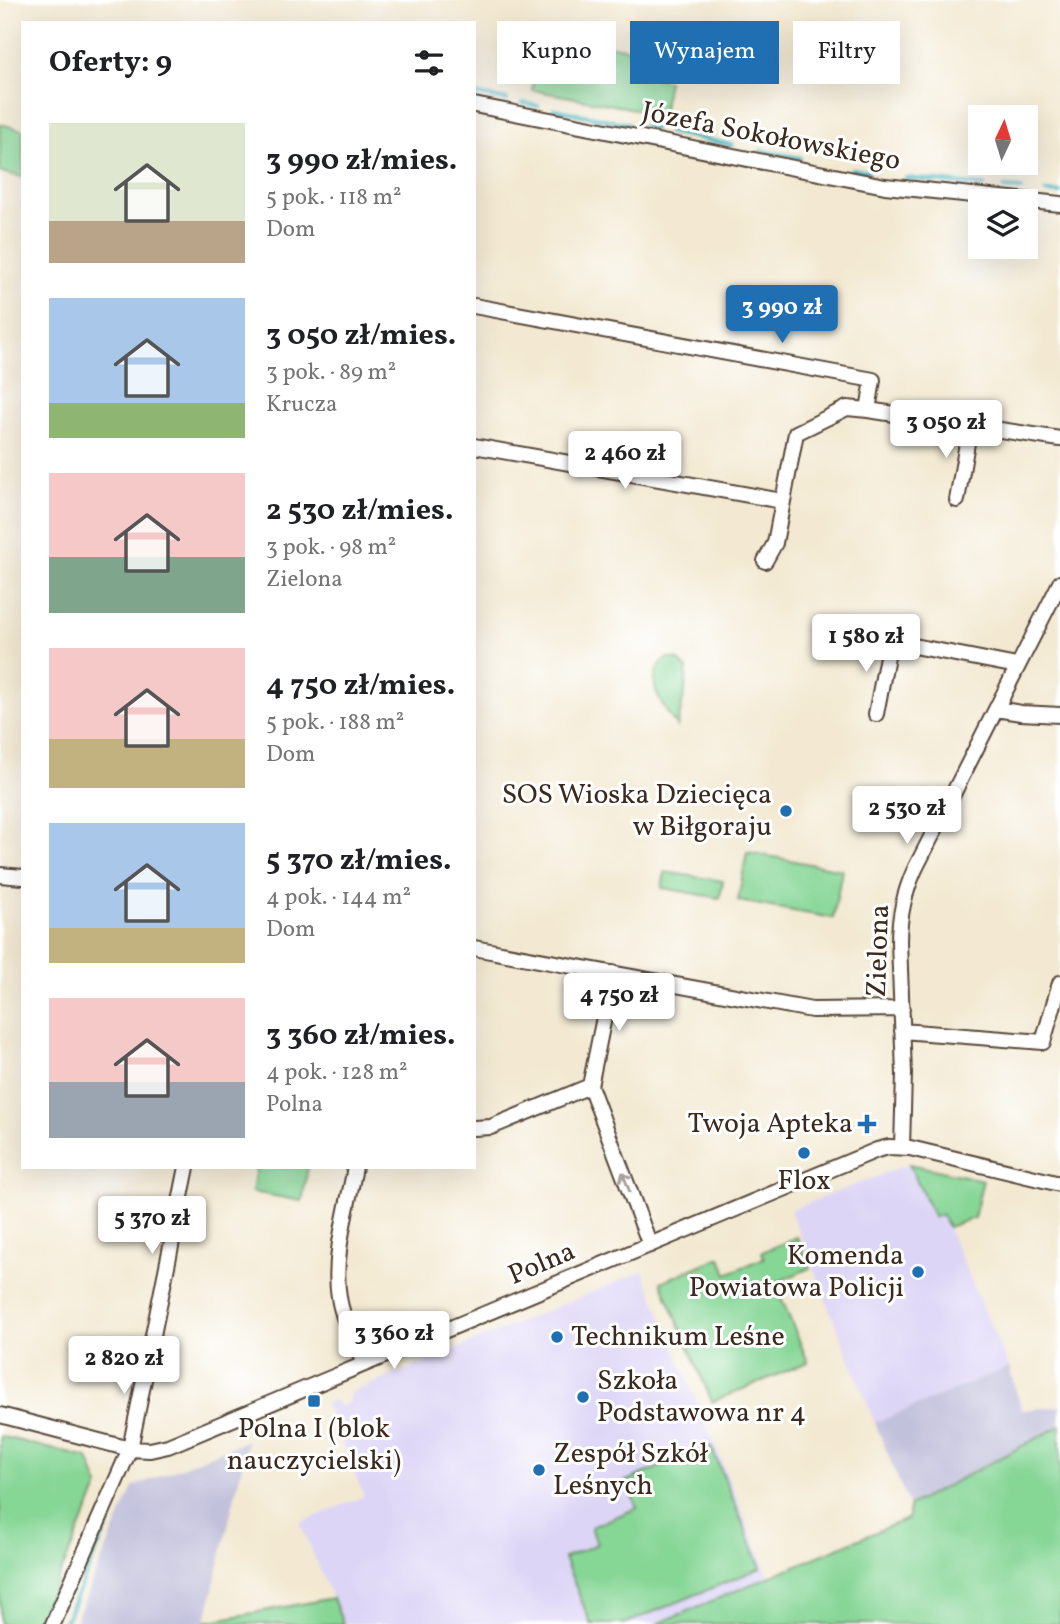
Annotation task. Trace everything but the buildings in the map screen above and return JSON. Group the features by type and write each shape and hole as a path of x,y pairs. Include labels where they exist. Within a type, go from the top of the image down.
{"street":[{"name":"Józefa Sokołowskiego","path":"476,105 885,186 1060,204"},
{"path":"476,306 873,380 868,410"},
{"path":"765,561 775,543 796,433 848,408 1060,439"},
{"path":"957,499 970,426"},
{"path":"476,446 782,501"},
{"name":"Zielona","path":"902,1147 904,1101 899,932 905,894 1060,583"},
{"path":"837,631 1017,666"},
{"path":"876,714 890,641"},
{"path":"996,709 1060,715"},
{"path":"0,874 21,877"},
{"path":"476,947 812,1010 901,1009"},
{"path":"613,974 590,1086 650,1245"},
{"path":"902,1031 1043,1042 1060,983"},
{"path":"476,1128 491,1127 590,1086"},
{"path":"902,1147 1060,1184"},
{"name":"Polna","path":"0,1415 130,1449 150,1450 169,1446 877,1150 902,1147"},
{"path":"53,1624 130,1449 187,1169"},
{"path":"355,1169 340,1256 339,1298 364,1364"}],"shaded area":[{"path":"909,1164 934,1217 942,1214 1009,1367 875,1423 790,1210"},
{"name":"Zespół Szkół Leśnych","path":"643,1271 769,1577 657,1624 343,1624 300,1523 364,1496 325,1404 333,1400 341,1406 344,1405 348,1403 350,1393"},
{"path":"1009,1367 1022,1410 1060,1406 1060,1426 909,1506 875,1423"},
{"path":"248,1440 205,1624 74,1624 133,1487"}],"green space":[{"path":"616,47 630,49 630,84 667,84 662,114 532,90 533,84 616,84"},
{"path":"0,124 21,129 21,177 0,172"},
{"path":"667,658 678,660 687,669 677,727 661,701 655,684 655,675"},
{"path":"747,852 842,870 833,918 738,901"},
{"path":"665,872 723,881 720,898 662,888"},
{"path":"909,1164 983,1180 974,1218 948,1227 942,1215 934,1217"},
{"path":"256,1169 308,1169 302,1201 252,1192"},
{"path":"797,1237 810,1268 775,1283 808,1362 712,1402 661,1282 720,1257 727,1274 764,1258 762,1252"},
{"path":"1060,1426 1060,1624 657,1624 909,1518 909,1506"},
{"path":"0,1436 88,1458 99,1486 38,1624 0,1624"},
{"path":"711,1446 761,1568 624,1624 591,1624 564,1558 597,1544 591,1527 637,1508 626,1481"},
{"path":"333,1598 343,1624 205,1624 205,1622"}],"waterway":[{"path":"476,94 507,100"},
{"path":"523,103 538,106"},
{"path":"554,109 628,124"},
{"path":"643,127 654,129"},
{"path":"669,132 732,145"},
{"path":"761,151 800,158"},
{"path":"852,169 868,172"},
{"path":"906,178 984,186"},
{"path":"1004,188 1021,189"},
{"path":"1046,192 1060,193"},
{"path":"64,1624 110,1520"}],"place":[{"name":"SOS Wioska Dziecięca w Biłgoraju","path":"786,811"},
{"name":"Twoja Apteka","path":"867,1124"},
{"name":"Flox","path":"804,1153"},
{"name":"Komenda Powiatowa Policji","path":"918,1272"},
{"name":"Technikum Leśne","path":"557,1337"},
{"name":"Szkoła Podstawowa nr 4","path":"583,1397"},
{"name":"Polna I (blok nauczycielski)","path":"314,1401"},
{"name":"Zespół Szkół Leśnych","path":"539,1470"}]}
